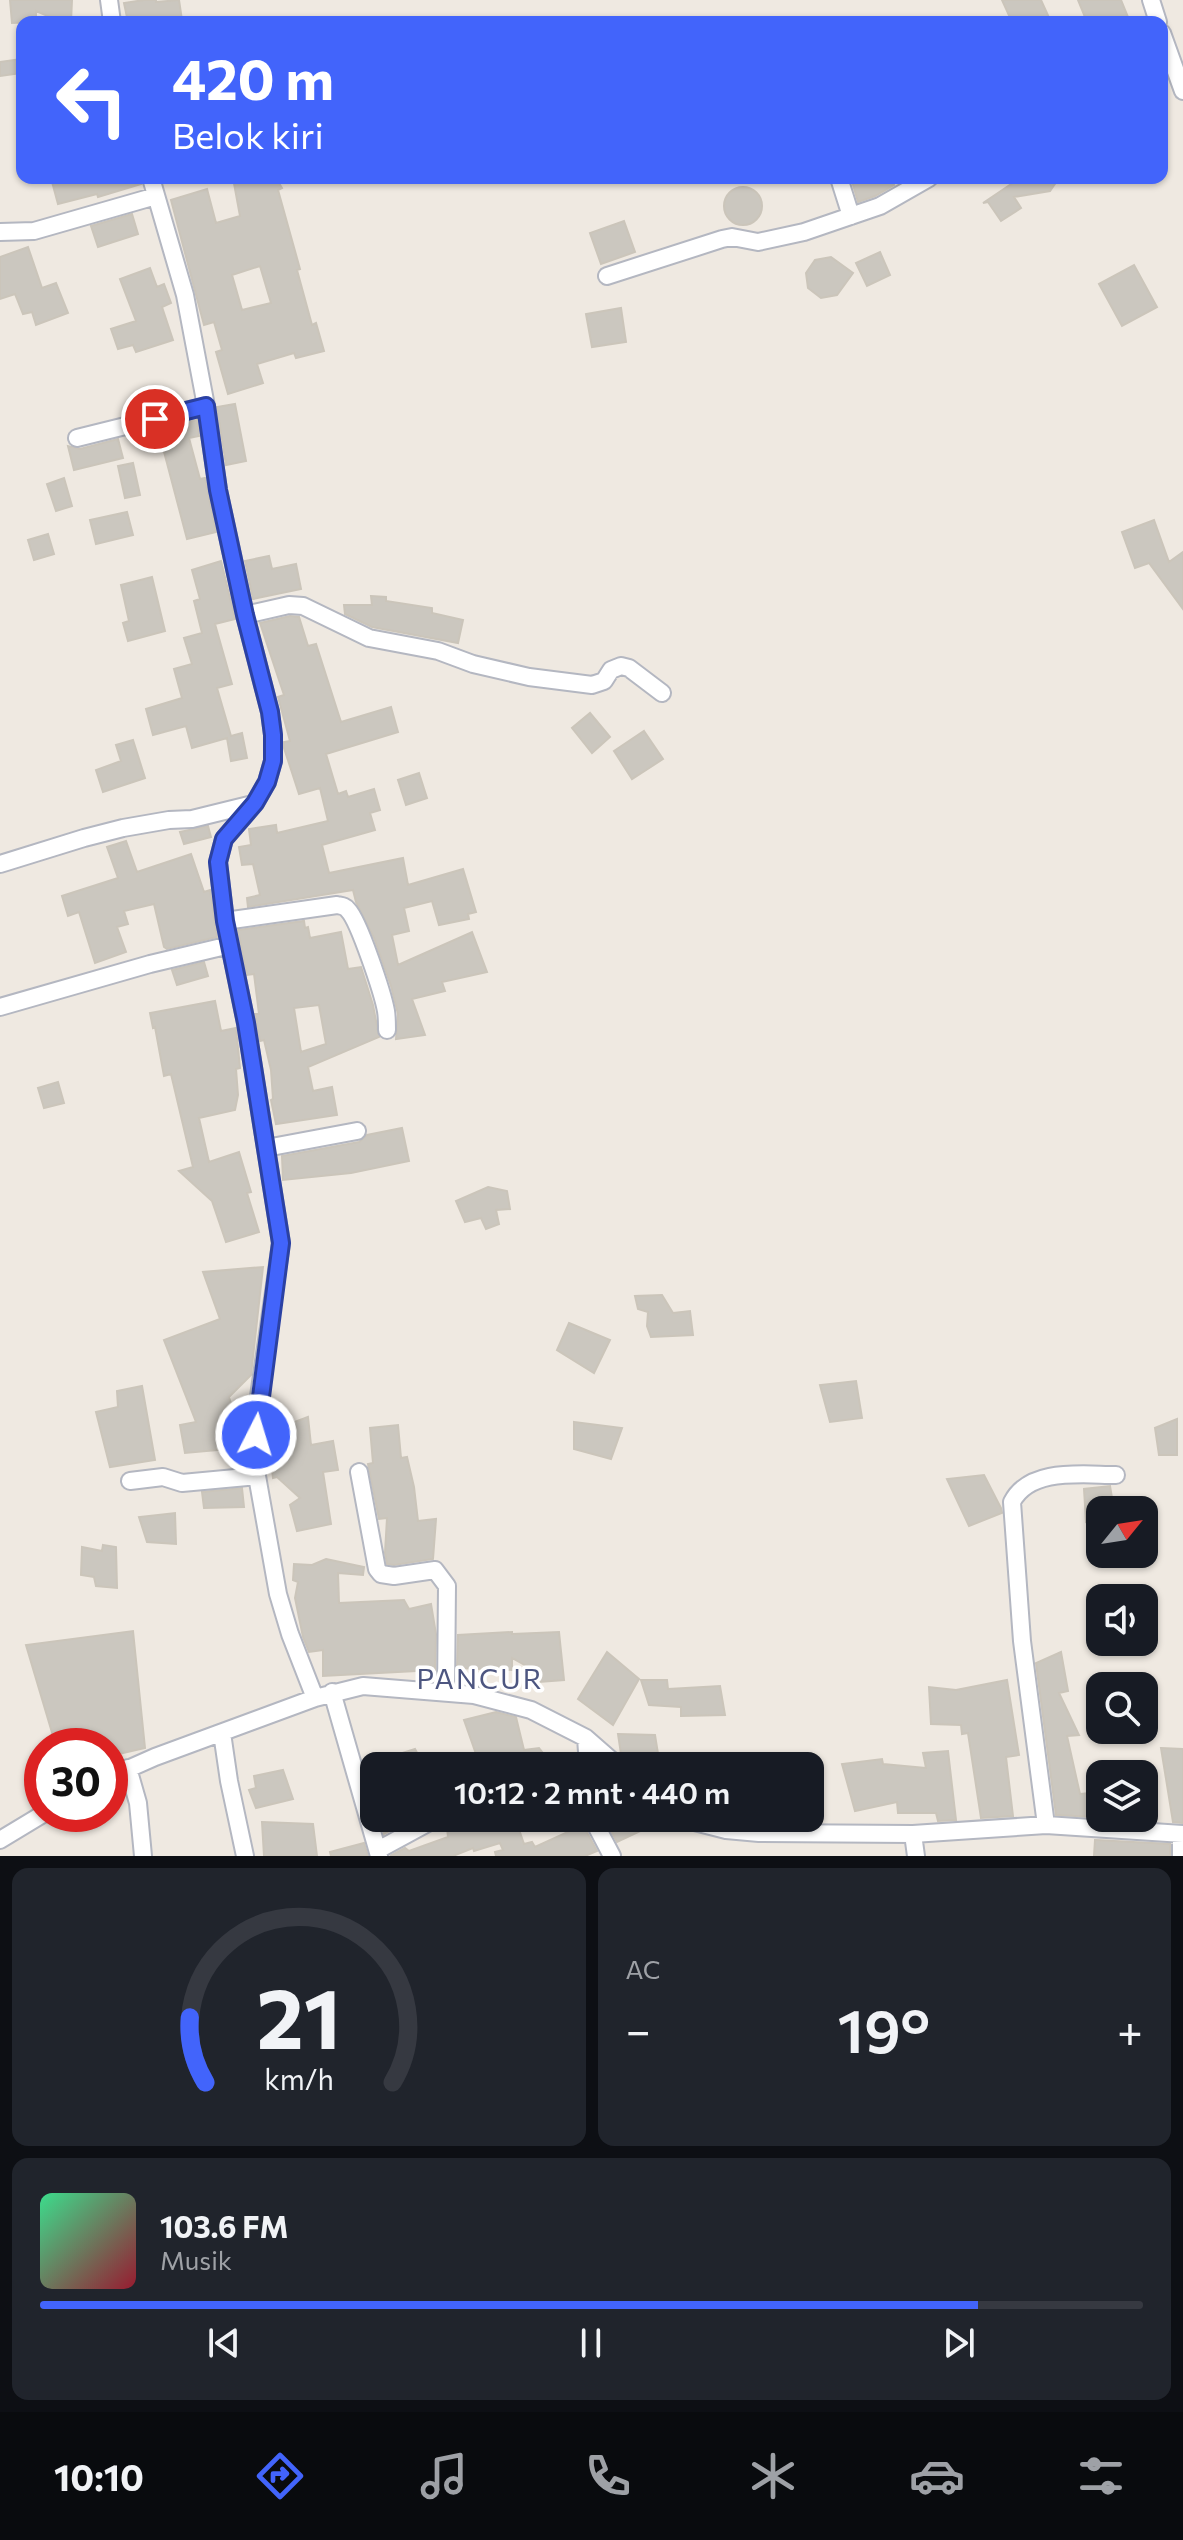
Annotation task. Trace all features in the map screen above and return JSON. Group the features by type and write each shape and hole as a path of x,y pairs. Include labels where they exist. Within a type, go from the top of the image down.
{"street":[{"path":"1168,54 1183,91"},
{"path":"153,184 185,295 218,490 273,735 273,761 267,782 255,803 224,839 218,862 225,921 246,1023 281,1243 256,1417 257,1476 278,1594 315,1698"},
{"path":"841,184 851,216"},
{"path":"607,276 722,239 732,237 758,242 804,232 880,206 918,184"},
{"path":"0,232 34,231 156,196"},
{"path":"77,438 206,406"},
{"path":"245,615 289,605 303,606 369,638 438,651 473,664 529,677 592,685 604,681 611,670 621,666 629,668 662,693"},
{"path":"0,864 123,828 192,819 255,803"},
{"path":"225,921 337,905 350,911 380,991 387,1030"},
{"path":"0,1007 150,964 230,945"},
{"path":"266,1148 357,1131"},
{"path":"359,1472 377,1569 381,1574 394,1576 435,1570 447,1586 446,1692"},
{"path":"1046,1825 1022,1641 1012,1502 1017,1494 1039,1479 1063,1475 1116,1475"},
{"path":"130,1481 163,1477 182,1483 257,1476"},
{"path":"143,1856 138,1803 128,1768 332,1692 363,1686 474,1695 531,1710 586,1738 602,1752"},
{"path":"332,1692 378,1853 413,1832"},
{"path":"222,1733 245,1856"},
{"path":"586,1738 587,1752"},
{"path":"0,1840 24,1825"},
{"path":"748,1832 913,1834 1046,1825 1089,1826 1182,1834 1181,1856"},
{"path":"599,1832 612,1856"},
{"path":"913,1834 916,1856"}],"building":[{"path":"10,0 72,0 71,16 48,16 36,11 36,16 16,16 16,23 12,23"},
{"path":"179,0 181,16 127,16 124,3"},
{"path":"1002,0 1041,0 1048,16 1009,16"},
{"path":"1078,0 1121,0 1128,16 1085,16"},
{"path":"16,60 16,74 0,76 0,62"},
{"path":"53,184 141,184 98,197 97,194 58,204"},
{"path":"234,184 280,184 282,188 278,190 300,269 297,270 312,325 316,323 324,351 296,358 294,353 257,364 263,383 228,394 216,352 222,350 214,322 204,325 171,200 207,189 216,223 240,216","holes":["260,266 271,303 242,310 232,275"]},
{"path":"853,184 894,184 875,196 858,202"},
{"path":"1011,184 1055,184 1050,191 1014,197 1021,208 1001,221 988,202 983,203"},
{"path":"743,187 757,192 762,206 757,220 743,225 729,220 724,206 729,192"},
{"path":"132,214 138,234 98,247 91,226"},
{"path":"624,221 635,252 601,264 590,233"},
{"path":"28,247 42,288 56,283 68,313 36,325 32,312 23,314 15,294 0,299 0,257"},
{"path":"880,252 890,275 867,286 856,263"},
{"path":"831,257 853,273 837,295 821,298 808,288 806,273 815,260"},
{"path":"1134,265 1157,307 1122,326 1099,284"},
{"path":"150,268 157,287 164,284 171,303 162,307 173,340 136,352 133,345 118,349 111,329 136,321 120,279"},
{"path":"621,308 626,342 592,347 586,314"},
{"path":"235,404 246,461 226,465 217,407"},
{"path":"197,420 199,436 189,438 200,479 205,478 216,532 187,539 158,429"},
{"path":"118,439 123,458 74,470 68,446 80,449"},
{"path":"133,463 140,495 125,498 118,466"},
{"path":"64,478 72,506 56,511 47,484"},
{"path":"127,512 133,535 96,544 90,520"},
{"path":"1154,520 1169,562 1183,552 1183,609 1149,563 1135,568 1122,532"},
{"path":"48,534 54,554 34,560 28,540"},
{"path":"269,556 272,569 296,564 301,589 253,599 245,561"},
{"path":"221,561 235,619 215,624 232,684 217,688 231,736 242,733 247,758 231,761 227,738 192,748 186,726 153,735 146,709 182,698 174,669 192,664 184,638 202,633 194,601 200,599 192,570"},
{"path":"152,577 165,631 128,641 123,623 129,621 121,585"},
{"path":"371,596 432,608 432,613 463,620 458,643 372,627 345,614 344,605 372,605"},
{"path":"299,617 308,646 316,644 341,722 391,707 398,732 326,754 338,794 346,791 348,797 374,789 380,810 370,813 375,830 322,845 329,873 403,858 408,885 463,869 476,912 468,914 469,919 439,925 432,901 404,908 409,931 392,935 398,965 472,932 487,972 442,982 445,991 412,999 425,1035 396,1039 398,1014 391,986 353,890 248,907 247,898 260,895 253,864 242,865 239,847 251,845 249,829 276,825 277,833 328,821 320,788 299,794 284,748 284,742 290,741 278,697 284,695 260,623"},
{"path":"590,713 610,737 592,753 572,728"},
{"path":"644,731 663,759 632,779 614,751"},
{"path":"133,740 145,778 103,792 96,770 121,761 116,745"},
{"path":"419,773 427,798 406,805 398,780"},
{"path":"208,826 211,837 184,844 180,832"},
{"path":"126,841 137,872 191,854 204,892 210,890 217,937 167,949 154,904 124,911 128,924 117,927 126,952 95,963 79,912 68,916 62,896 118,878 107,847"},
{"path":"304,921 310,938 341,932 348,969 361,967 379,1037 308,1067 313,1091 332,1087 337,1115 276,1124 271,1100 271,1070 264,1040 260,1041 255,1014 259,1014 254,974 247,975 238,930","holes":["319,1005 326,1044 301,1052 294,1008"]},
{"path":"204,962 208,976 177,985 172,970"},
{"path":"215,1001 221,1031 236,1028 240,1068 236,1069 238,1095 235,1110 199,1118 209,1162 239,1152 259,1232 226,1242 212,1201 179,1171 193,1167 171,1074 164,1076 150,1013"},
{"path":"58,1082 64,1103 44,1108 38,1088"},
{"path":"402,1128 409,1161 351,1173 283,1180 282,1156 359,1142 367,1135"},
{"path":"488,1187 507,1191 510,1209 496,1210 499,1224 486,1229 481,1218 465,1222 456,1201"},
{"path":"263,1267 251,1375 229,1397 234,1413 229,1414 239,1448 185,1453 180,1425 196,1422 164,1340 220,1319 203,1272"},
{"path":"662,1295 673,1313 690,1311 693,1335 651,1337 647,1326 648,1312 638,1309 635,1296"},
{"path":"569,1323 610,1340 594,1373 557,1350"},
{"path":"856,1381 862,1418 830,1422 820,1385"},
{"path":"142,1386 155,1460 110,1467 96,1412 118,1407 117,1391"},
{"path":"308,1417 311,1445 333,1441 338,1470 323,1472 331,1524 297,1531 290,1505 300,1498 277,1477 273,1478 270,1452 282,1450 279,1428"},
{"path":"1177,1419 1177,1455 1159,1455 1155,1428"},
{"path":"574,1422 622,1428 611,1459 574,1449"},
{"path":"398,1425 401,1458 407,1457 418,1521 436,1519 433,1559 394,1565 387,1564 387,1518 379,1519 368,1464 373,1463 370,1428"},
{"path":"984,1475 1002,1513 969,1526 947,1479"},
{"path":"1110,1486 1112,1496 1086,1496 1086,1522 1084,1489"},
{"path":"242,1488 244,1507 204,1508 202,1492"},
{"path":"175,1513 176,1544 147,1542 139,1517"},
{"path":"103,1545 116,1547 117,1588 96,1586 94,1577 81,1575 82,1547 102,1551"},
{"path":"326,1559 364,1567 363,1575 338,1573 339,1603 404,1600 409,1609 431,1604 436,1634 435,1670 323,1676 323,1650 309,1652 295,1598 298,1582 293,1580 294,1564 312,1565"},
{"path":"133,1631 145,1748 128,1752 128,1728 51,1728 26,1645"},
{"path":"559,1632 564,1680 539,1682 537,1672 512,1658 512,1670 457,1668 458,1635"},
{"path":"607,1652 639,1679 613,1725 578,1699"},
{"path":"1061,1652 1068,1691 1059,1693 1079,1735 1067,1736 1080,1794 1086,1793 1086,1817 1056,1815 1036,1663"},
{"path":"641,1680 667,1680 668,1689 720,1686 725,1715 681,1716 681,1707 649,1705"},
{"path":"1007,1680 1019,1755 1006,1757 1013,1816 981,1818 968,1733 962,1734 961,1725 931,1724 929,1687 956,1690"},
{"path":"496,1712 516,1717 524,1750 539,1748 542,1752 475,1752 464,1720"},
{"path":"618,1734 655,1735 658,1752 621,1752"},
{"path":"1161,1748 1183,1749 1183,1823 1173,1822"},
{"path":"948,1751 956,1820 938,1821 936,1813 898,1813 897,1802 855,1811 842,1764 882,1759 883,1764 926,1768 923,1753"},
{"path":"283,1770 293,1799 256,1808 249,1790 256,1788 254,1776"},
{"path":"262,1822 313,1824 317,1856 264,1856"},
{"path":"447,1832 520,1832 524,1844 532,1842 535,1847 568,1832 587,1832 597,1851 585,1856 496,1856 495,1852 503,1850 500,1843 453,1856 390,1856 405,1848 409,1851 448,1837"},
{"path":"612,1832 638,1832 617,1842"},
{"path":"1095,1840 1170,1844 1170,1856 1094,1856"},
{"path":"364,1843 368,1856 331,1856 330,1852"}],"district":[{"name":"PANCUR","path":"480,1678"}],"route":[{"path":"155,419 206,406 218,490 273,735 273,761 267,782 255,803 224,839 218,862 225,921 246,1023 281,1243 256,1435"}]}
